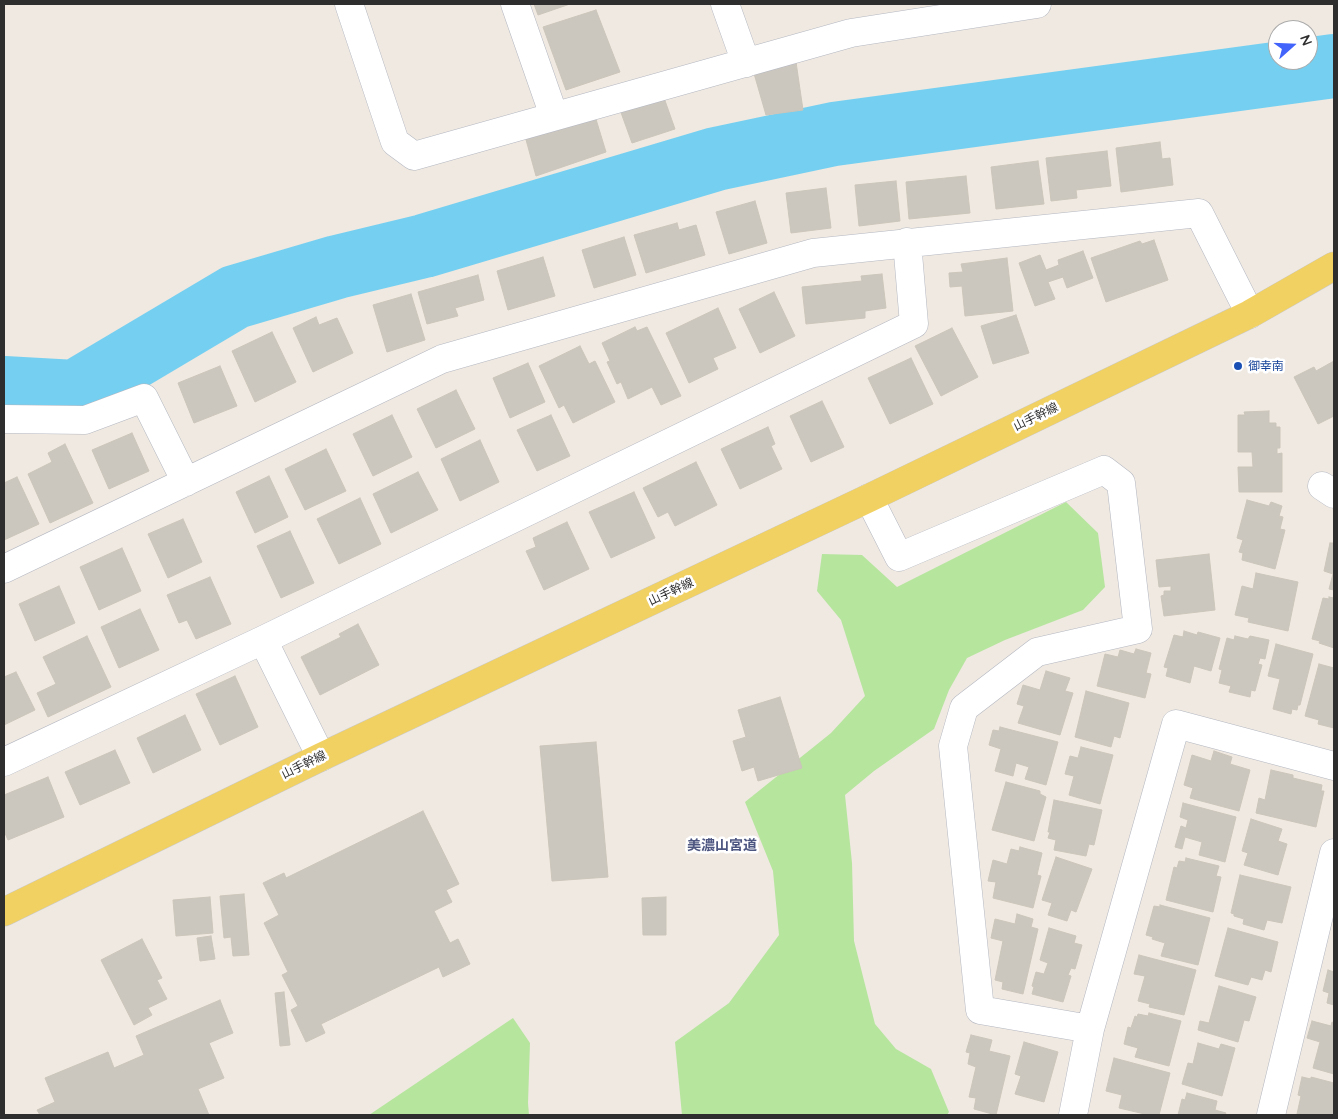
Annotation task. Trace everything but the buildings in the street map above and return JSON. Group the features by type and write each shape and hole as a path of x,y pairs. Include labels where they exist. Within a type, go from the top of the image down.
{"main road":[{"name":"山手幹線","path":"4,912 321,757 869,498 1250,314 1334,266"}],"street":[{"path":"348,4 395,142 414,156 851,33 1037,4"},
{"path":"515,4 554,116"},
{"path":"725,4 746,62"},
{"path":"4,569 442,359 813,253 1200,212 1250,314"},
{"path":"4,762 263,640 914,324 908,242"},
{"path":"4,419 85,420 144,398 186,482"},
{"path":"869,498 899,557 1104,470 1121,483 1138,629 1037,652 964,708 953,746 980,1010 1090,1029"},
{"path":"263,640 321,757"},
{"path":"1073,1115 1090,1029 1176,724 1334,766"},
{"path":"1270,1115 1334,854"}],"green space":[{"path":"1066,502 1098,533 1105,587 1083,610 1005,640 967,658 949,690 934,729 874,771 845,795 852,863 854,941 875,1024 896,1049 931,1069 949,1112 947,1115 682,1115 675,1042 729,1003 779,935 773,871 745,802 831,733 865,696 841,620 817,591 822,554 862,555 897,587"},
{"path":"513,1018 530,1043 529,1115 369,1115"}],"waterway":[{"path":"4,388 75,392 235,297 337,267 424,246 716,159 834,134 1334,66"}],"place":[{"name":"御幸南","path":"1238,366"}],"district":[{"name":"美濃山宮道","path":"722,846"}]}
